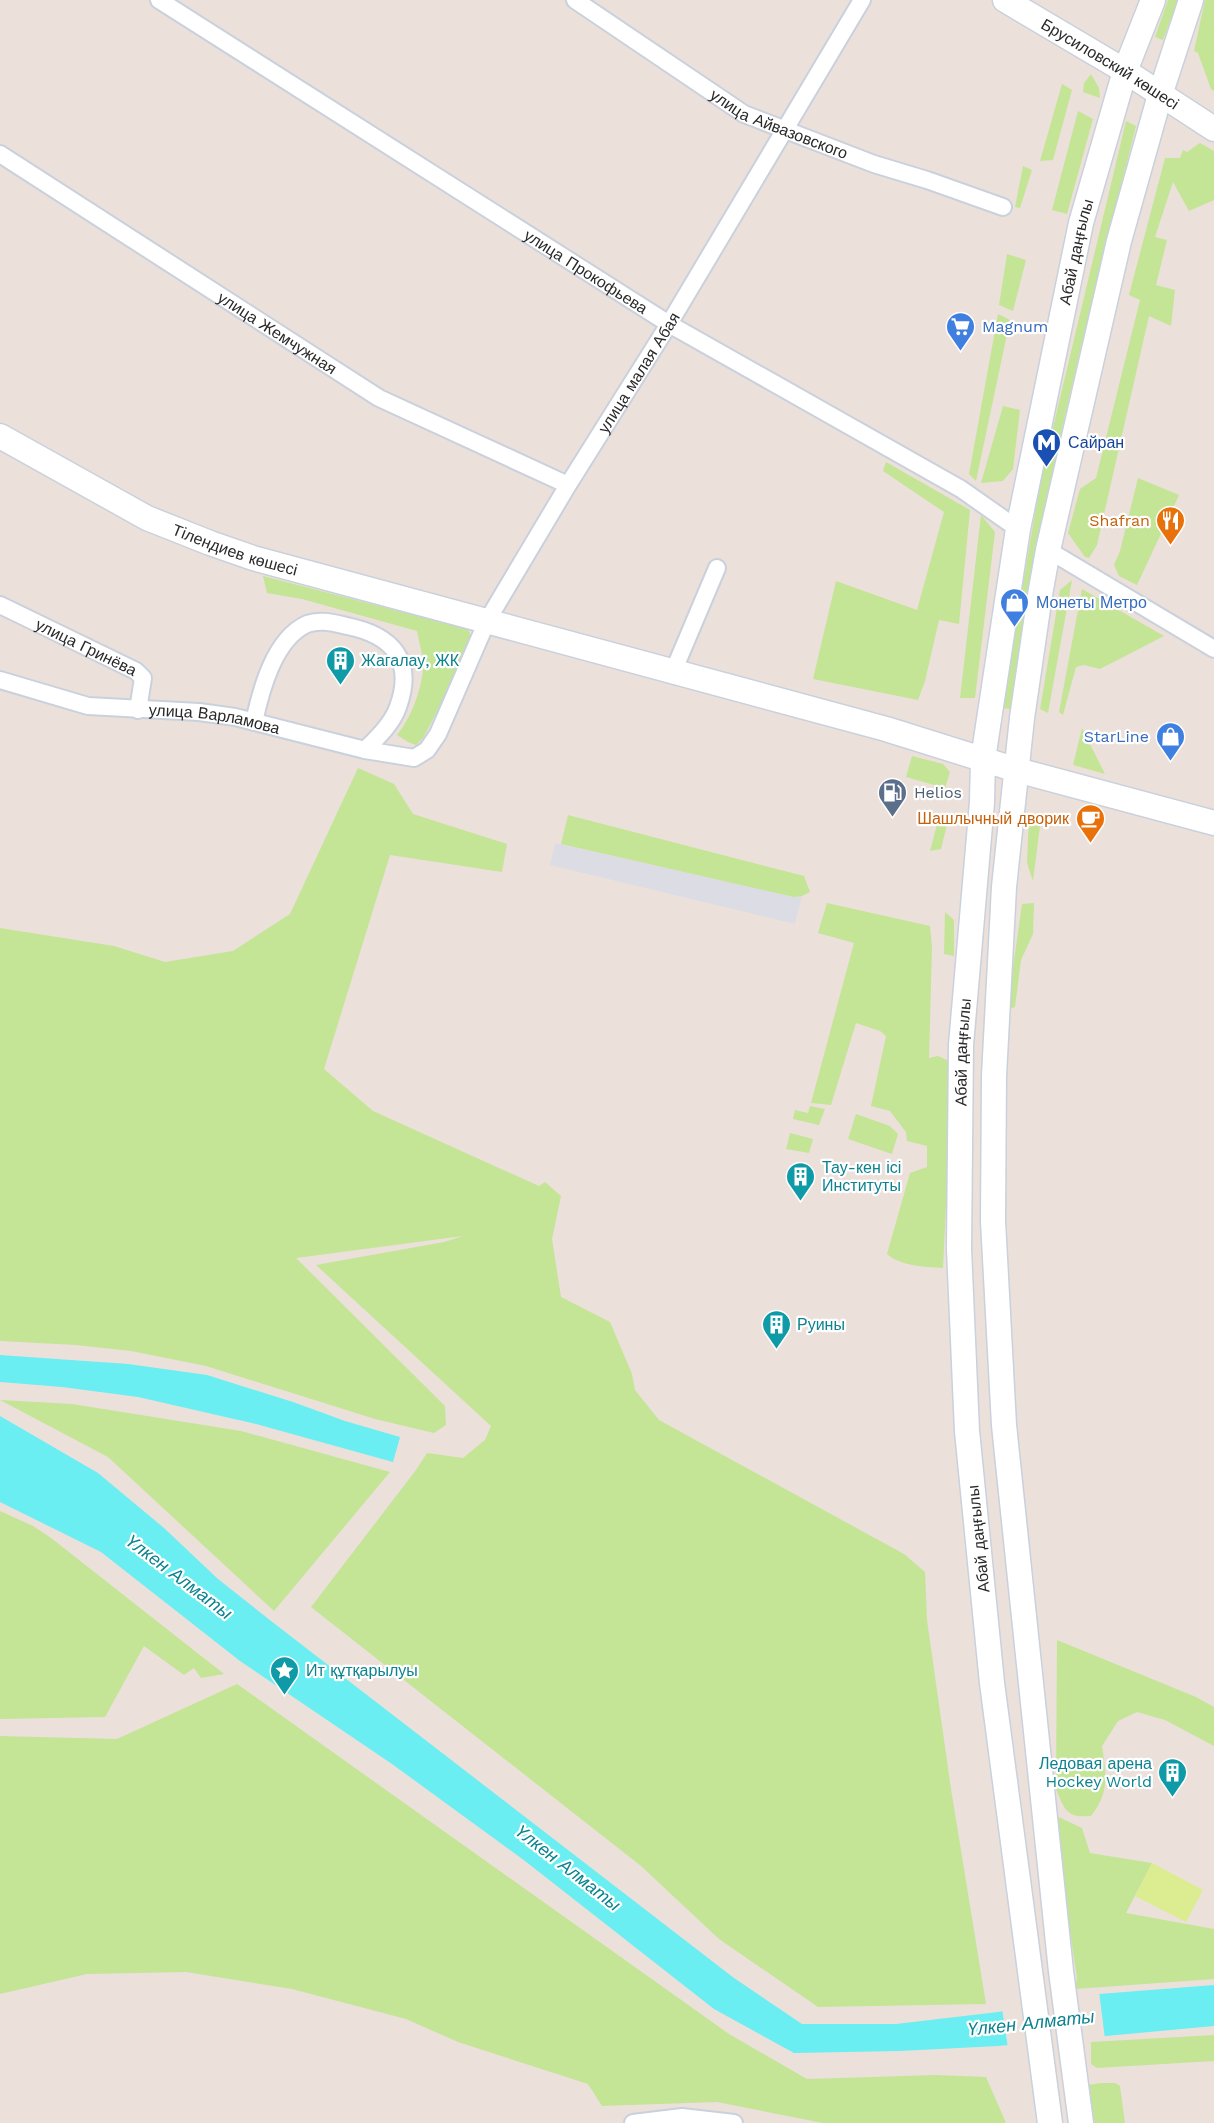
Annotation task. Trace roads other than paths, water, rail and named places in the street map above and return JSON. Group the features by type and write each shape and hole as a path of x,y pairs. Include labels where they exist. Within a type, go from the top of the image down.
{"main road":[{"name":"Брусиловский көшесі","path":"1005,0 1125,71 1214,129"},
{"name":"Абай даңғылы","path":"1050,2123 992,1683 967,1431 959,1277 961,1045 974,870 982,802 983,759 1018,530 1081,223 1125,71 1153,0"},
{"name":"Абай даңғылы","path":"1081,2123 1061,1971 1004,1425 993,1221 994,1076 1004,887 1024,707 1048,550 1119,241 1160,95 1191,0"},
{"name":"Тілендиев көшесі","path":"0,436 147,518 264,561 886,729 983,759"},
{"path":"983,759 1214,824"}],"street":[{"name":"улица Прокофьева","path":"159,0 669,324 961,489 1018,530"},
{"name":"улица Айвазовского","path":"575,0 744,114 874,164 1003,207"},
{"name":"улица малая Абая","path":"427,750 438,734 487,621 568,485 669,324 862,0"},
{"name":"улица Жемчужная","path":"0,154 379,398 568,485"},
{"path":"1048,550 1214,649"},
{"path":"673,672 717,567"},
{"name":"улица Гринёва","path":"0,605 136,671 143,678 138,710"},
{"path":"254,722 271,663 288,640 307,625 323,621 364,629 380,636 393,648 402,663 404,683 398,708 380,735 365,750"},
{"name":"улица Варламова","path":"0,681 88,706 200,712 254,722 365,750 414,758 427,750"},
{"path":"633,2123 682,2117 734,2123"}],"water":[{"path":"0,1355 128,1364 207,1375 400,1437 393,1462 256,1424 138,1397 0,1382"},
{"name":"Үлкен Алматы","path":"0,1416 98,1473 164,1528 218,1579 271,1621 734,1978 802,2024 896,2024 998,2012 1099,1994 1214,1985 1214,2026 998,2046 794,2053 714,2009 525,1861 392,1764 240,1661 101,1552 0,1502"}],"place":[{"name":"Magnum","path":"961,352"},
{"name":"Сайран","path":"1047,468"},
{"name":"Shafran","path":"1171,546"},
{"name":"Монеты Метро","path":"1015,628"},
{"name":"Жагалау, ЖК","path":"340,686"},
{"name":"StarLine","path":"1170,762"},
{"name":"Helios","path":"893,818"},
{"name":"Шашлычный дворик","path":"1090,844"},
{"name":"Тау-кен ісі Институты","path":"801,1202"},
{"name":"Руины","path":"776,1350"},
{"name":"Ит құтқарылуы","path":"285,1696"},
{"name":"Ледовая арена Hockey World","path":"1173,1798"}]}
